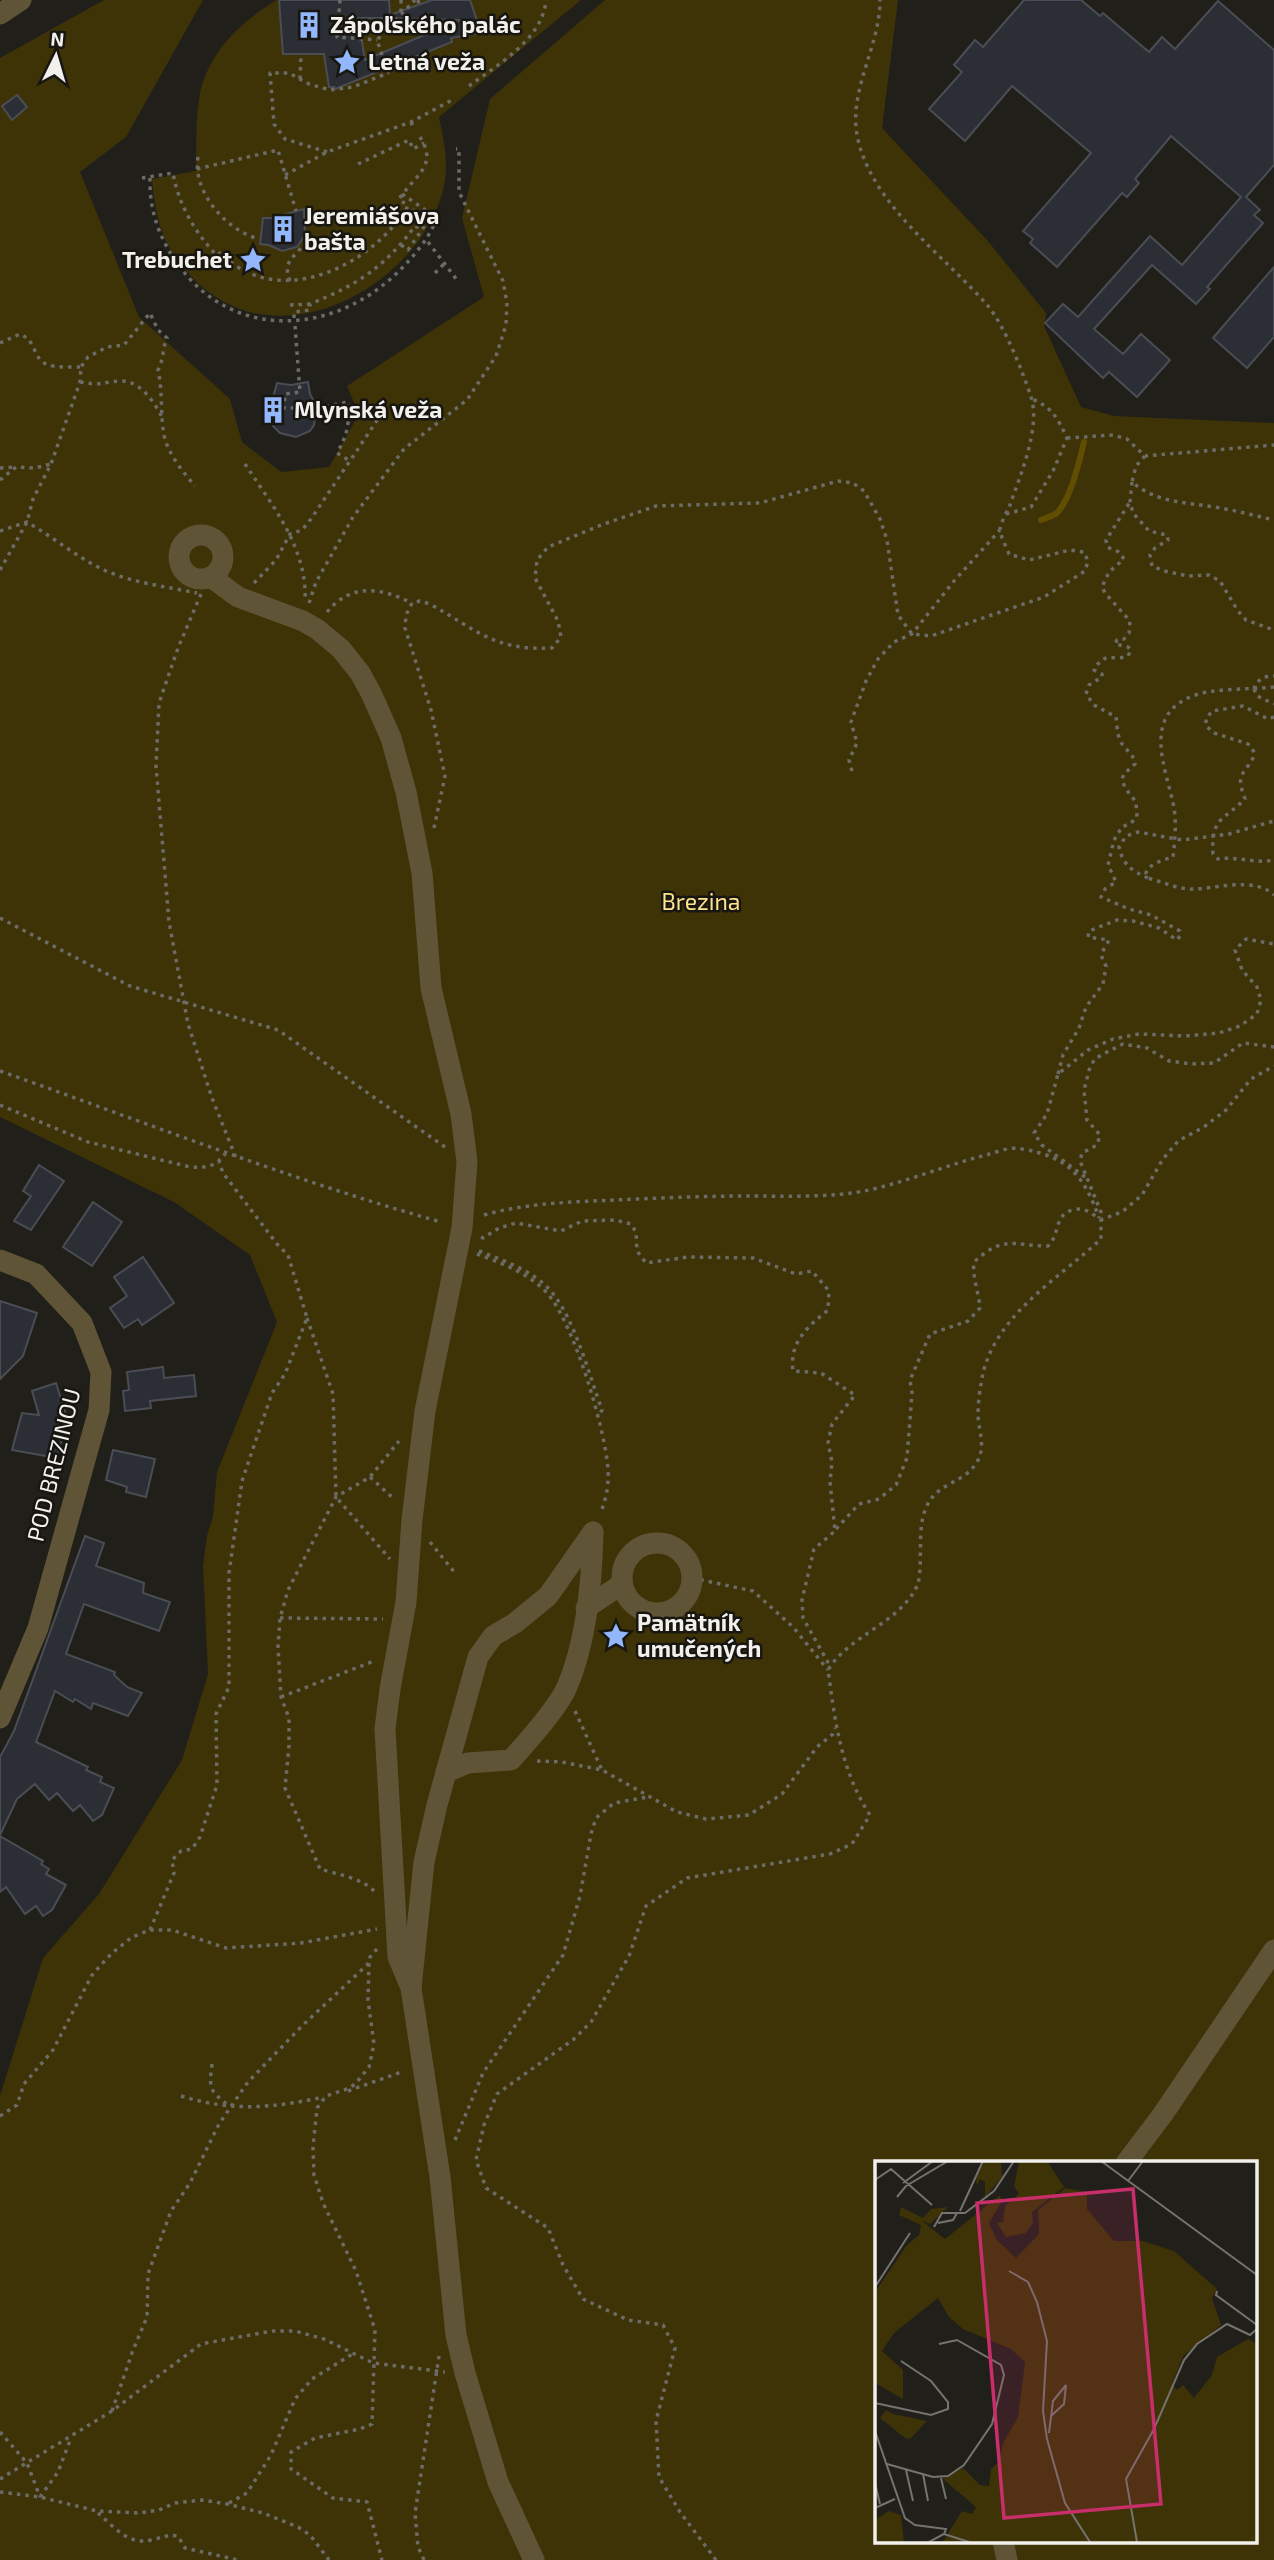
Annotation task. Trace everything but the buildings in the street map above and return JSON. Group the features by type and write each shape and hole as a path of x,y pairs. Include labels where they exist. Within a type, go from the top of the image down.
{"street":[{"path":"0,14 21,0"},
{"path":"206,586 310,625 341,649 360,673 391,738 417,846 422,873 431,988 461,1114 467,1162 465,1243 436,1350 422,1434 408,1578 386,1729 398,1957 411,1988"},
{"name":"POD BREZINOU","path":"0,1260 36,1274 82,1323 101,1372 99,1410 38,1628 0,1718"},
{"path":"446,1772 468,1763 511,1760 566,1689 576,1662 586,1608 593,1532"},
{"path":"534,2560 498,2482 459,2348 451,2297 440,2177 411,1988 424,1862 478,1657 493,1636 515,1623 548,1596 593,1532"},
{"path":"652,1543 662,1543 680,1551 687,1559 692,1578 686,1598 679,1605 660,1613 639,1608 631,1601 622,1584 623,1566 628,1558 642,1545 652,1543"},
{"path":"586,1608 622,1584"},
{"path":"1128,2161 1163,2114 1274,1950"},
{"path":"1003,2542 1007,2560"}],"path":[{"path":"340,0 337,37 377,40"},
{"path":"401,0 401,13"},
{"path":"469,86 524,42 543,15 546,0"},
{"path":"852,771 849,760 857,743 851,722 866,681 878,659 894,642 912,634 954,581 1000,530 1024,464 1033,427 1032,399 1004,334 989,308 888,200 869,170 857,134 857,98 880,20 880,0"},
{"path":"377,40 401,13 417,2"},
{"path":"377,40 382,55"},
{"path":"300,79 301,55"},
{"path":"327,152 285,139 274,124 270,73 289,73 309,84 330,90 353,87 388,73 387,68"},
{"path":"285,175 327,152 411,122 454,99"},
{"path":"411,122 414,129"},
{"path":"401,244 408,250 428,221 399,199 427,162 428,149 418,134"},
{"path":"358,164 409,139 413,149 424,143"},
{"path":"310,625 316,582 353,517 404,449 467,400 496,356 506,325 508,303 503,281 459,192 459,149 456,149"},
{"path":"197,169 278,150 296,211"},
{"path":"198,157 197,169 207,197 219,213 237,228 260,239"},
{"path":"142,178 173,173 178,198 184,210 201,238 217,256 220,253 232,264 252,274 290,281 316,277 368,251 391,232 408,206"},
{"path":"150,178 153,210 161,236 184,274 209,297 226,307 252,318 280,321 315,318 359,303 377,291 410,261 437,218 402,194"},
{"path":"290,305 310,304 364,279 401,244 415,226 419,228"},
{"path":"428,242 457,280"},
{"path":"290,281 286,267 289,258 305,243"},
{"path":"435,273 445,264"},
{"path":"294,318 294,312 310,310 310,304"},
{"path":"0,569 27,522 33,499 51,464 80,382 81,367 88,357 107,347 124,345 150,313 158,330 167,338 163,360 158,370 165,437 180,468 195,486"},
{"path":"295,326 300,392 285,394 284,408 309,408"},
{"path":"0,343 20,334 34,345 36,356 47,365 81,367"},
{"path":"80,382 106,385 118,381 128,382 153,401 163,418"},
{"path":"1006,514 1031,507 1053,471 1067,438 1058,418 1047,405 1032,399"},
{"path":"317,408 348,402 346,437 337,453 350,461"},
{"path":"238,597 276,560 290,534 302,530 311,519 378,419"},
{"path":"1067,438 1113,435 1127,439 1145,456"},
{"path":"1274,445 1145,456 1136,466 1130,502 1133,513 1149,531 1167,535 1168,540 1150,555 1152,566 1188,576 1209,575 1220,581 1246,620 1274,630"},
{"path":"0,468 35,468 51,464"},
{"path":"244,464 290,534 306,586 310,625"},
{"path":"0,480 16,467"},
{"path":"310,625 350,595 369,589 391,593 412,603 420,601 430,604 490,640 531,649 552,648 561,637 558,621 535,578 537,560 548,547 656,506 760,503 838,481 853,484 864,491 880,519 887,540 898,615 912,634 931,636 1044,597 1085,571 1088,561 1084,552 1070,550 1029,560 1009,554 1000,530"},
{"path":"1132,482 1146,494 1170,501 1221,508 1274,520"},
{"path":"1086,1178 1042,1144 1034,1133 1047,1114 1063,1055 1079,1028 1086,1007 1103,984 1106,966 1101,951 1109,940 1088,937 1089,931 1117,920 1159,928 1177,940 1181,936 1180,931 1151,915 1101,897 1105,889 1116,882 1108,865 1114,840 1122,827 1137,817 1136,802 1125,789 1122,779 1135,764 1135,757 1118,736 1116,717 1094,705 1086,694 1089,685 1102,677 1102,674 1094,670 1101,660 1107,657 1125,658 1131,650 1115,644 1129,633 1130,621 1102,587 1109,572 1124,559 1119,552 1107,547 1106,540 1130,502"},
{"path":"0,531 27,522 77,556 109,572 206,586 178,648 159,703 156,766 168,908 188,1024 212,1098 236,1157"},
{"path":"412,603 406,615 405,628 431,710 444,776 431,839"},
{"path":"1274,676 1264,677 1256,682 1254,689 1257,696 1274,704"},
{"path":"1148,878 1148,869 1173,857 1175,840 1174,805 1164,766 1160,732 1163,720 1171,710 1189,697 1220,691 1274,687"},
{"path":"1274,717 1268,719 1243,706 1212,711 1206,719 1206,726 1214,733 1248,744 1254,753 1251,764 1241,776 1240,784 1245,799 1234,810 1222,816 1217,824 1213,835 1213,854 1218,859 1229,857 1260,863 1274,860"},
{"path":"1274,821 1229,834 1175,840 1138,832 1126,836 1119,847 1122,860 1133,871 1148,878 1192,889 1215,885 1252,887 1269,890 1274,895"},
{"path":"0,918 130,986 278,1030 467,1162"},
{"path":"1058,1074 1088,1050 1113,1039 1139,1034 1203,1035 1240,1026 1257,1014 1261,1000 1257,987 1242,970 1235,950 1246,939 1274,944"},
{"path":"829,1668 849,1647 895,1611 918,1585 920,1538 923,1517 930,1499 948,1482 964,1476 976,1464 983,1448 978,1415 981,1382 1006,1325 1033,1297 1101,1239 1101,1212 1080,1161 1082,1153 1097,1145 1100,1136 1087,1121 1084,1090 1095,1059 1124,1044 1147,1048 1169,1061 1192,1065 1214,1063 1243,1043 1274,1047"},
{"path":"1100,1220 1122,1212 1142,1195 1163,1159 1178,1141 1204,1127 1226,1110 1251,1079 1274,1066"},
{"path":"0,1071 145,1122 225,1154 369,1202 465,1243 545,1289 559,1307 579,1356 598,1418 608,1468 606,1500 593,1532"},
{"path":"0,1105 88,1142 190,1167 206,1168 219,1162 225,1154"},
{"path":"465,1243 468,1220 505,1209 562,1202 795,1196 868,1190 962,1161 1020,1148 1053,1158 1076,1174 1090,1192 1100,1220"},
{"path":"0,2116 17,2105 24,2084 53,2050 92,1975 111,1954 132,1937 150,1930 172,1930 226,1948 301,1943 396,1918 370,1887 320,1869 285,1788 289,1718 281,1697 278,1647 280,1618 288,1590 336,1497 333,1394 288,1255 223,1173 219,1162"},
{"path":"716,2560 680,2512 659,2477 656,2421 675,2348 663,2325 628,2320 583,2299 563,2265 548,2228 486,2188 476,2160 484,2125 497,2094 575,2039 591,2022 629,1956 646,1906 687,1878 830,1854 852,1844 870,1815 856,1794 844,1763 835,1727 829,1668 803,1618 802,1600 814,1549 835,1531 859,1504 879,1499 896,1485 907,1458 912,1393 910,1380 930,1334 968,1321 980,1308 979,1289 973,1271 974,1262 1000,1244 1025,1242 1048,1246 1052,1242 1059,1219 1066,1211 1079,1208 1092,1213 1100,1220"},
{"path":"465,1243 484,1238 499,1228 516,1223 561,1231 582,1221 615,1220 631,1224 636,1231 637,1251 646,1264 688,1258 752,1258 796,1273 812,1271 829,1291 828,1310 808,1325 791,1356 793,1371 821,1373 855,1395 832,1424 828,1443 832,1462 830,1482 835,1531"},
{"path":"465,1243 513,1265 546,1286 562,1305 602,1410 598,1418"},
{"path":"150,1930 174,1873 172,1860 181,1851 192,1849 200,1837 217,1785 216,1714 229,1687 229,1573 242,1481 272,1393 285,1374 307,1318"},
{"path":"336,1497 370,1477 402,1438 412,1433 422,1434"},
{"path":"370,1477 391,1496 455,1573"},
{"path":"336,1497 408,1578"},
{"path":"692,1578 752,1591 793,1627 829,1668"},
{"path":"280,1618 401,1628"},
{"path":"281,1697 378,1660 401,1628"},
{"path":"566,1689 602,1770"},
{"path":"511,1760 562,1762 602,1770 677,1812 706,1819 749,1815 782,1794 817,1747 833,1734 835,1727"},
{"path":"454,2142 483,2073 564,1955 580,1896 596,1818 614,1803 648,1797"},
{"path":"112,2411 147,2317 148,2274 171,2211 190,2183 219,2124 231,2107 248,2082 369,1963 368,2000 374,2044 369,2067 350,2088 326,2096 270,2107 231,2107 207,2104 181,2096"},
{"path":"212,2064 209,2085 212,2092 231,2107"},
{"path":"382,2560 368,2502 332,2498 291,2469 291,2452 315,2438 372,2424 374,2330 356,2271 323,2203 314,2175 317,2108 326,2096 422,2064"},
{"path":"0,2479 112,2411 201,2344 272,2332 295,2331 324,2339 373,2363 436,2371 415,2513 418,2547 424,2560"},
{"path":"227,2504 247,2493 271,2455 295,2399 313,2379 355,2352"},
{"path":"0,2432 27,2463 40,2497"},
{"path":"40,2497 58,2472 72,2435"},
{"path":"0,2492 40,2497 97,2511 139,2513 159,2510 175,2503 202,2500 227,2504 263,2513 298,2527 310,2535 329,2560"},
{"path":"97,2511 124,2536 134,2541 178,2536 185,2548 238,2560"}],"green space":[{"name":"Brezina","path":"104,0 203,0 126,137 80,172 139,317 230,399 242,442 281,472 329,467 359,414 347,386 484,297 462,218 490,99 605,0 898,0 882,128 987,240 1046,313 1044,326 1081,407 1114,416 1274,423 1274,2560 0,2560 0,2096 43,1958 99,1894 182,1760 208,1674 203,1566 213,1516 217,1472 277,1322 250,1255 174,1202 0,1117 0,58"},
{"path":"277,0 581,0 439,117 446,158 446,175 441,196 423,234 395,267 369,288 340,303 309,313 278,316 247,311 218,298 191,276 171,250 163,234 156,211 152,179 196,171 198,109 209,68 226,41 238,29"}],"waterway":[{"path":"1041,520 1055,514 1062,506 1074,479 1084,442"}],"place":[{"name":"Zápoľského palác","path":"309,25"},
{"name":"Letná veža","path":"347,62"},
{"name":"Jeremiášova bašta","path":"283,229"},
{"name":"Trebuchet","path":"253,260"},
{"name":"Mlynská veža","path":"273,410"},
{"name":"Pamätník umučených","path":"616,1636"}]}
